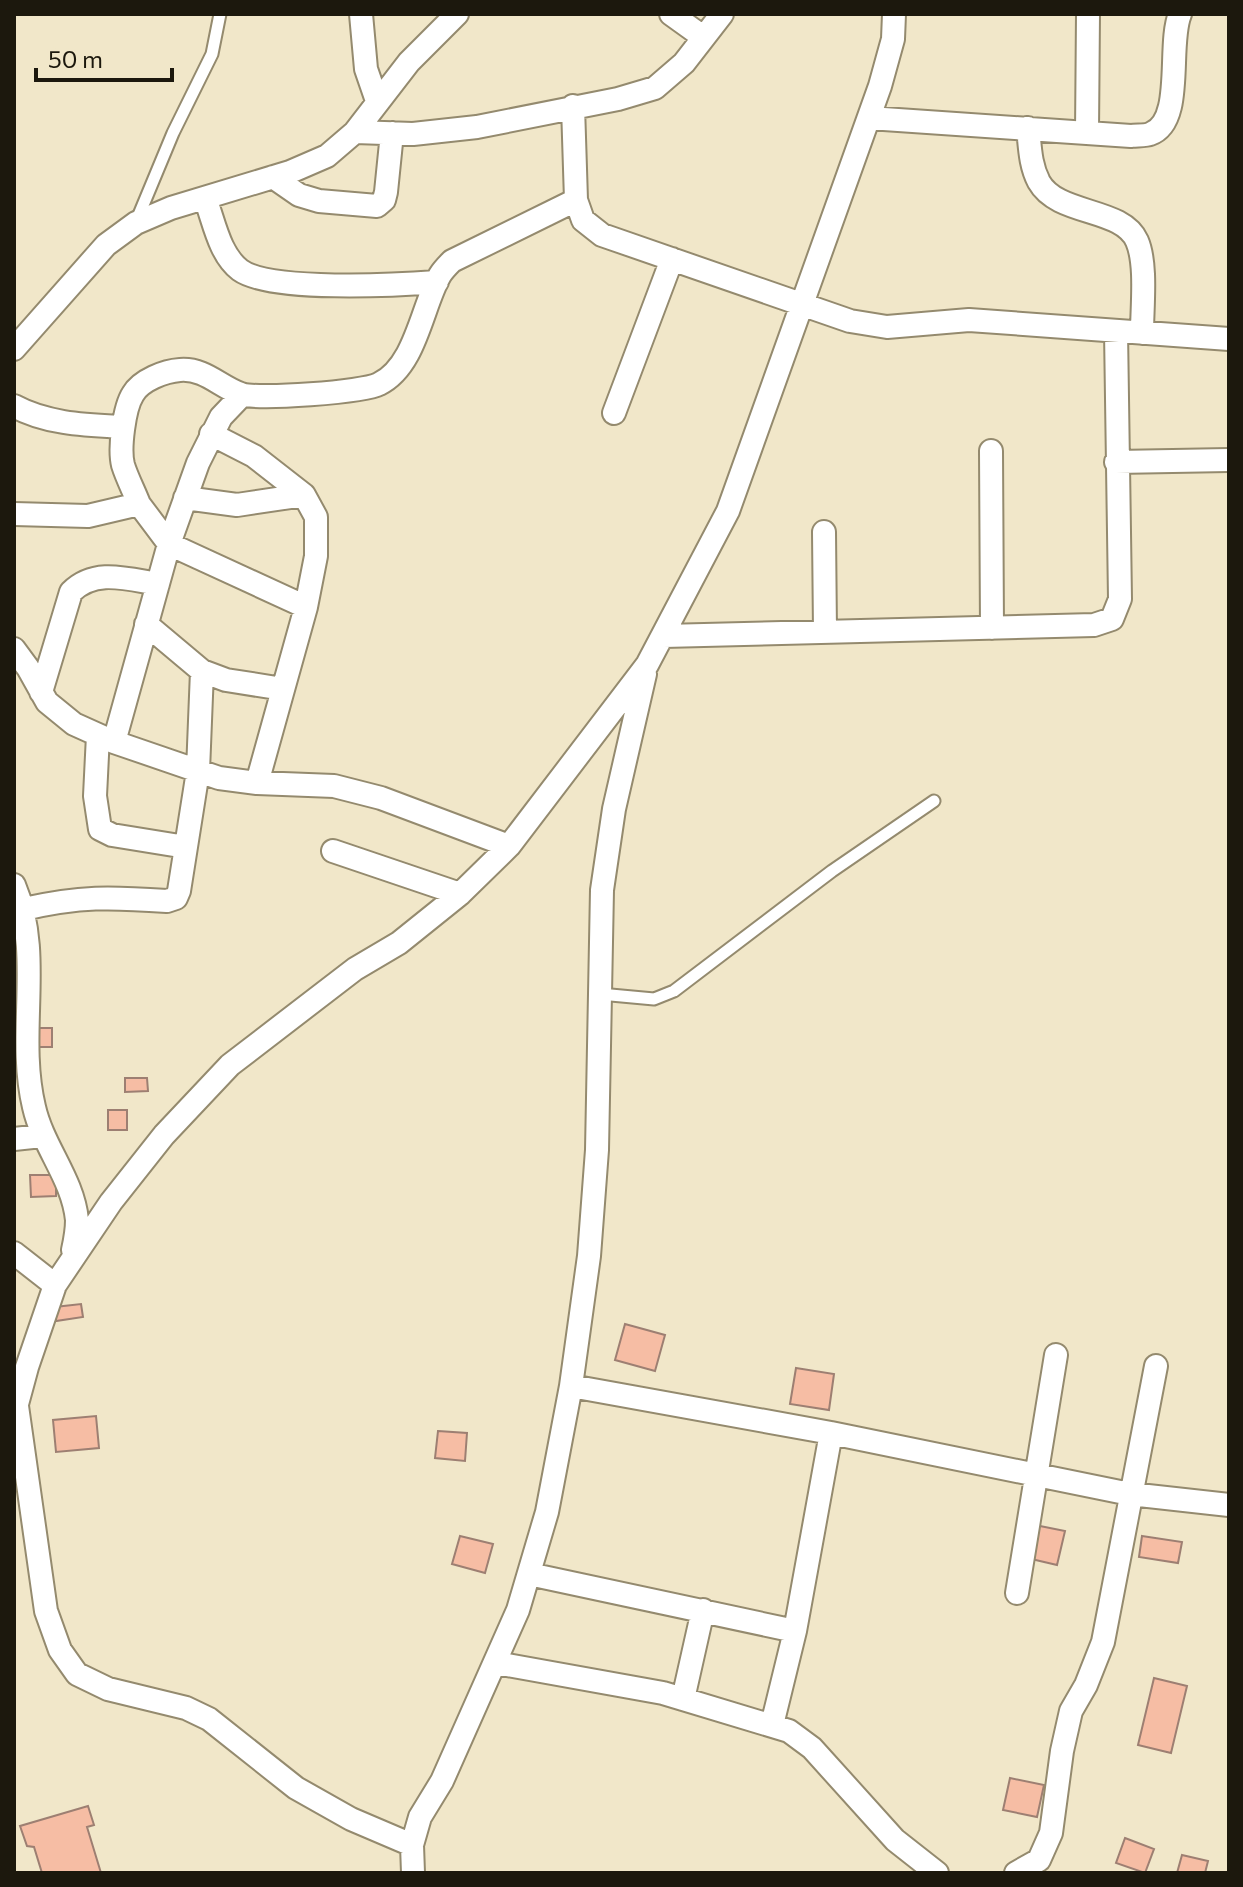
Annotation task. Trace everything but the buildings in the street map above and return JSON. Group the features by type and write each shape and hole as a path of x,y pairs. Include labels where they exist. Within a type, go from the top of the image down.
{"street":[{"path":"14,349 106,245 136,223 171,208 273,177 327,156 355,132 409,62 457,14"},
{"path":"671,14 703,37"},
{"path":"355,132 413,134 477,127 618,99 655,88 684,63 722,14"},
{"path":"412,1845 351,1819 296,1788 209,1719 186,1708 108,1689 77,1674 60,1650 46,1611 16,1410 20,1364 55,1285 73,1256 164,1135 230,1065 332,986 399,943 460,894 509,846 647,665 728,511 869,118 893,39 894,14"},
{"path":"1087,132 1088,14"},
{"path":"869,118 1131,136 1151,134 1167,121 1172,101 1174,28 1180,14"},
{"path":"363,17 366,69 377,101"},
{"path":"573,106 576,200 583,220 602,235 850,321 887,327 969,320 1229,339"},
{"path":"1028,128 1032,165 1041,185 1056,199 1126,226 1136,237 1141,252 1142,333"},
{"path":"273,177 299,195 319,201 377,206 384,200 386,192 392,133"},
{"path":"205,198 225,252 241,271 269,279 361,287 437,282"},
{"path":"306,607 169,544 139,504 122,462 123,427 133,393 150,378 181,369 208,375 242,395 293,395 359,389 379,384 396,372 418,333 437,282 452,261 576,200"},
{"path":"614,413 672,259"},
{"path":"664,636 1094,625 1112,619 1120,599 1116,331"},
{"path":"186,847 112,835 100,829 95,796 106,738 185,498 211,434 221,417 242,395"},
{"path":"14,406 51,420 123,427"},
{"path":"211,434 254,456 304,495 316,517 316,556 306,607 257,783"},
{"path":"991,451 992,628"},
{"path":"1116,462 1229,460"},
{"path":"185,498 237,505 304,495"},
{"path":"14,514 88,516 139,504"},
{"path":"824,532 825,632"},
{"path":"41,692 71,592 92,578 112,577 158,584"},
{"path":"146,624 202,671 226,680 283,689"},
{"path":"14,649 47,702 74,724 106,738 219,778 334,786 381,798 509,846"},
{"path":"413,1873 412,1845 420,1817 442,1781 496,1663 518,1610 547,1512 571,1386 589,1256 597,1150 602,890 614,809 647,665"},
{"path":"24,909 63,900 103,896 167,901 176,898 198,771 202,671"},
{"path":"333,851 460,894"},
{"path":"14,885 24,909 29,937 27,1071 42,1136 50,1146 73,1200 77,1223 73,1256"},
{"path":"14,1139 42,1136"},
{"path":"14,1253 55,1285"},
{"path":"1017,1593 1056,1355"},
{"path":"1016,1873 1039,1860 1051,1833 1062,1751 1071,1711 1086,1685 1103,1642 1156,1366"},
{"path":"571,1386 831,1433 1130,1494 1229,1505"},
{"path":"772,1725 795,1631 831,1433"},
{"path":"529,1574 795,1631"},
{"path":"683,1699 703,1610"},
{"path":"496,1663 683,1699 789,1731 812,1748 895,1840 937,1873"}],"lane":[{"path":"136,223 173,133 212,54 220,14"},
{"path":"600,994 654,999 674,991 832,871 934,801"}]}
